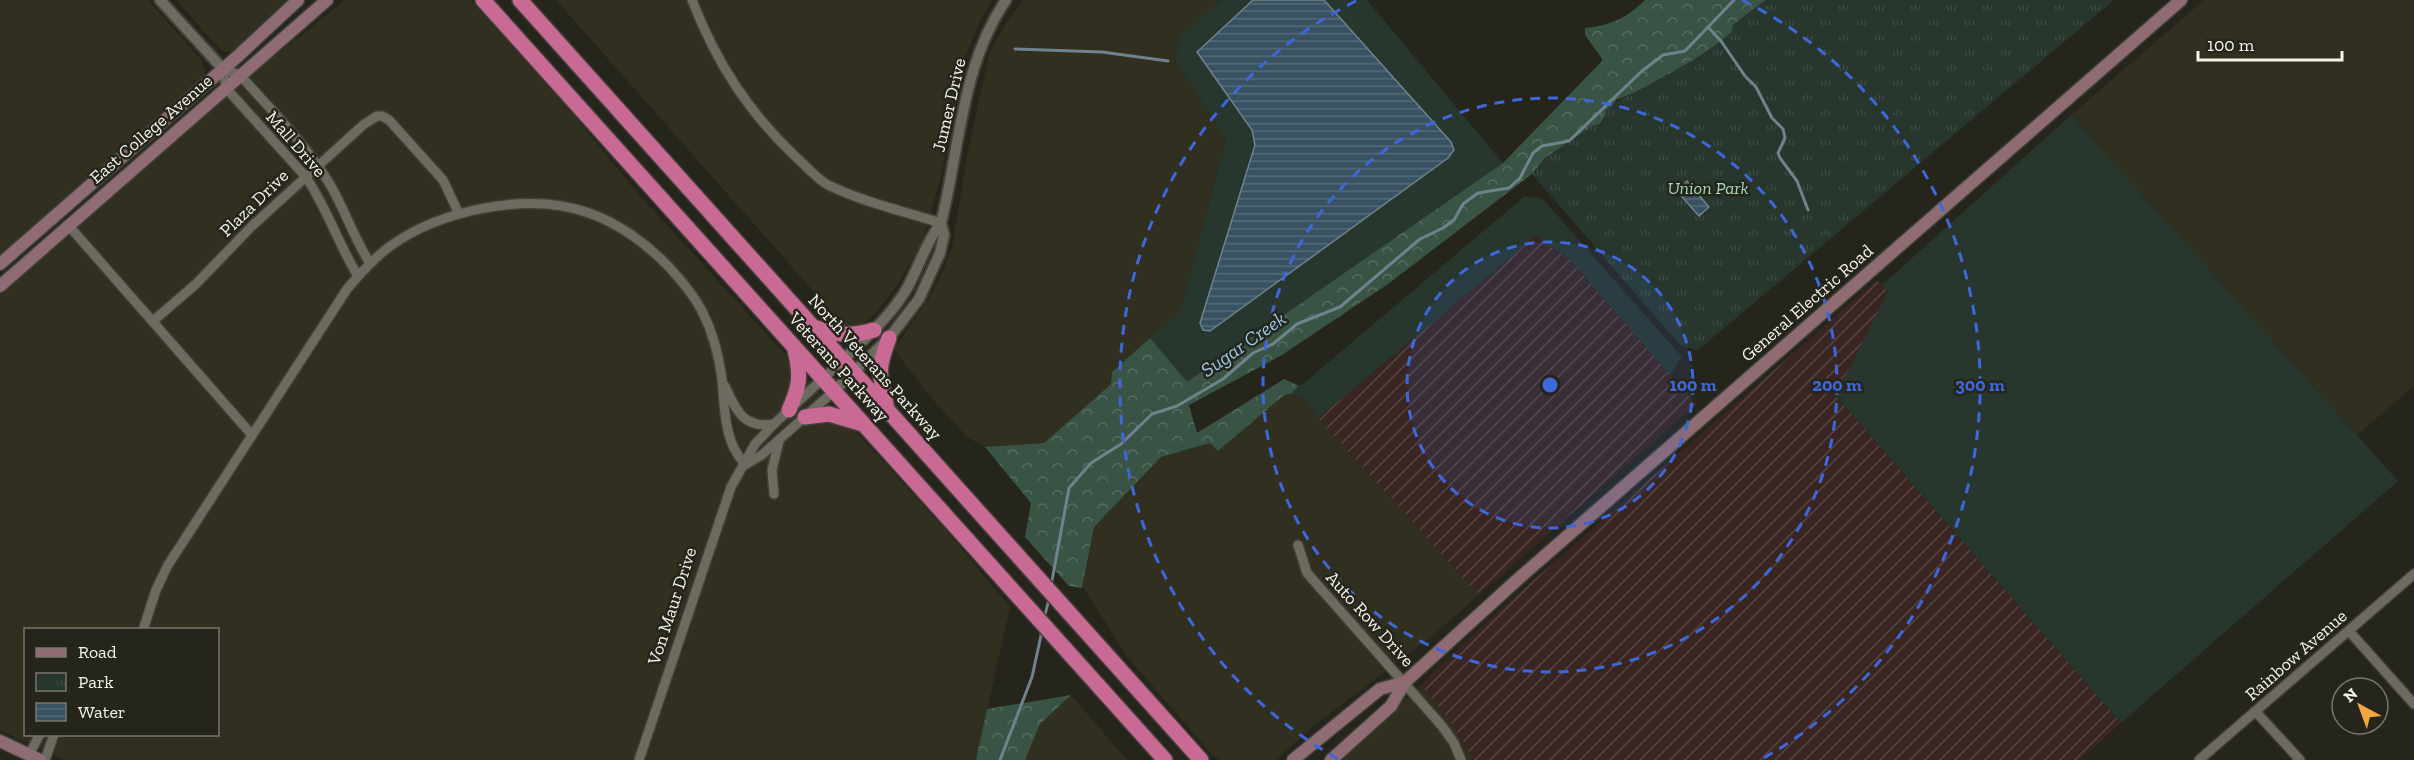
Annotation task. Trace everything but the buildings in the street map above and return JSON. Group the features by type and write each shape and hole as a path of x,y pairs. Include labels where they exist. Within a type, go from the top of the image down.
{"highway":[{"name":"Veterans Parkway","path":"483,0 1165,760"},
{"name":"North Veterans Parkway","path":"520,0 1201,760"},
{"path":"812,326 855,336 874,330"},
{"path":"886,409 879,375 880,362 889,338"},
{"path":"789,410 797,391 799,378 795,347"},
{"path":"805,417 829,414 864,424"}],"main road":[{"name":"East College Avenue","path":"0,264 66,203 223,69 298,0"},
{"name":"East College Avenue","path":"4,282 327,0"},
{"name":"General Electric Road","path":"1330,760 1391,706 1405,682 1517,580 2181,0"},
{"path":"4,282 23,259 64,222 68,211 66,203"},
{"name":"General Electric Road","path":"1293,760 1380,689 1405,682"},
{"path":"0,741 38,758"}],"street":[{"path":"160,0 223,69 240,75"},
{"path":"692,0 709,43 736,90 783,145 826,184 884,206 940,223"},
{"name":"Jumer Drive","path":"843,360 874,330 906,290 930,237 940,223 974,63 994,17 1006,0"},
{"path":"223,69 226,88"},
{"name":"Mall Drive","path":"240,75 318,165 336,195 358,245 370,263"},
{"name":"Mall Drive","path":"226,88 305,176 316,192 338,241 358,276"},
{"name":"Plaza Drive","path":"153,321 196,284 305,176 372,118 382,116 394,125 443,180 459,213"},
{"path":"144,628 156,590 168,565 347,289 370,263 400,240 459,213 502,207 556,206 590,213 627,233 660,258 693,295 704,315 722,377 735,407 743,417 759,425 774,424"},
{"name":"Jumer Drive","path":"834,391 889,338 919,299 940,253 944,235 940,223"},
{"path":"69,226 252,435"},
{"name":"Von Maur Drive","path":"639,760 731,487 745,465 749,453 774,424 843,360"},
{"path":"722,377 724,411 733,445 745,465"},
{"name":"Von Maur Drive","path":"745,465 764,454 834,391"},
{"path":"774,494 772,470 779,441"},
{"name":"Auto Row Drive","path":"1298,544 1307,573 1405,682 1454,743 1461,760"},
{"name":"Rainbow Avenue","path":"2199,760 2414,574"},
{"path":"2349,631 2414,704"},
{"path":"2255,711 2300,760"},
{"path":"38,758 40,736"},
{"path":"38,758 53,736"}],"shaded area":[{"path":"0,0 148,0 201,59 205,72 201,80 0,256"},
{"path":"176,0 290,0 236,51 228,52 222,51"},
{"path":"344,0 471,0 574,115 633,188 944,528 1010,607 976,760 64,760 0,730 0,294 261,65 309,30"},
{"path":"556,0 992,0 978,25 965,58 942,172 923,241 896,287 874,315 859,326 845,327"},
{"path":"1023,0 1221,0 1180,36 1175,60 1226,140 1181,311 1112,372 1111,384 1044,443 985,447 967,437 928,394 894,349 929,298 952,247 967,156 990,51"},
{"path":"2204,0 2414,0 2414,386 2357,435 2071,115"},
{"path":"1536,236 1570,260 1696,404 1479,595 1318,418"},
{"path":"1877,280 1888,292 1836,396 2121,723 2079,760 1474,760 1452,723 1421,685 1496,613"},
{"path":"1292,393 1300,397 1479,595 1438,631 1311,728 1276,760 1220,760 1213,756 1126,655 1083,587 1096,513 1161,457 1210,443 1218,451 1283,396"},
{"path":"1421,685 1452,723 1474,760 1341,760"},
{"path":"1071,695 1127,760 1025,760 1040,724"}],"green space":[{"path":"1221,0 1253,0 1197,52 1252,130 1255,145 1200,323 1203,330 1210,331 1448,158 1451,142 1324,0 1367,0 1503,163 1186,383 1150,338 1181,310 1226,140 1175,60 1180,36"},
{"path":"1645,0 1766,0 1733,25 1732,32 1706,54 1634,93 1616,100 1600,124 1592,126 1545,158 1532,174 1388,284 1282,355 1189,405 1197,433 1284,379 1299,386 1292,393 1283,396 1218,451 1210,443 1161,457 1094,527 1082,588 1069,586 1025,537 1031,503 985,447 1044,443 1111,384 1112,372 1150,338 1187,382 1503,163 1603,60 1585,35 1585,28 1618,20"},
{"name":"Union Park","path":"1766,0 2114,0 1698,350 1680,345 1532,174 1545,158 1592,126 1600,124 1605,119 1605,111 1610,107 1712,48 1732,32 1733,25"},
{"path":"2071,115 2398,481 2121,723 1836,396 1888,292 1882,285"},
{"path":"1525,196 1542,198 1682,357 1670,375 1570,260 1536,236 1318,418 1302,398 1292,393"},
{"path":"1071,695 1040,724 1025,760 976,760 987,709"}],"water":[{"path":"1253,0 1324,0 1451,142 1454,150 1448,158 1210,331 1203,330 1200,323 1255,145 1252,130 1197,52"},
{"path":"1687,181 1709,207 1699,216 1677,191"}],"waterway":[{"name":"Sugar Creek","path":"1051,586 1069,488 1091,463 1121,444 1152,414 1177,406 1223,379 1253,353 1273,344 1297,324 1340,307 1420,239 1454,220 1463,204 1478,193 1509,188 1520,178 1533,153 1542,146 1569,141 1642,71 1663,55 1685,51 1734,0"},
{"path":"1708,27 1756,87 1772,118 1783,129 1785,138 1778,153 1797,181 1808,210"},
{"path":"1015,49 1102,52 1168,61"},
{"name":"Sugar Creek","path":"1044,619 1049,599"},
{"name":"Sugar Creek","path":"1000,760 1032,677 1042,631"}]}
